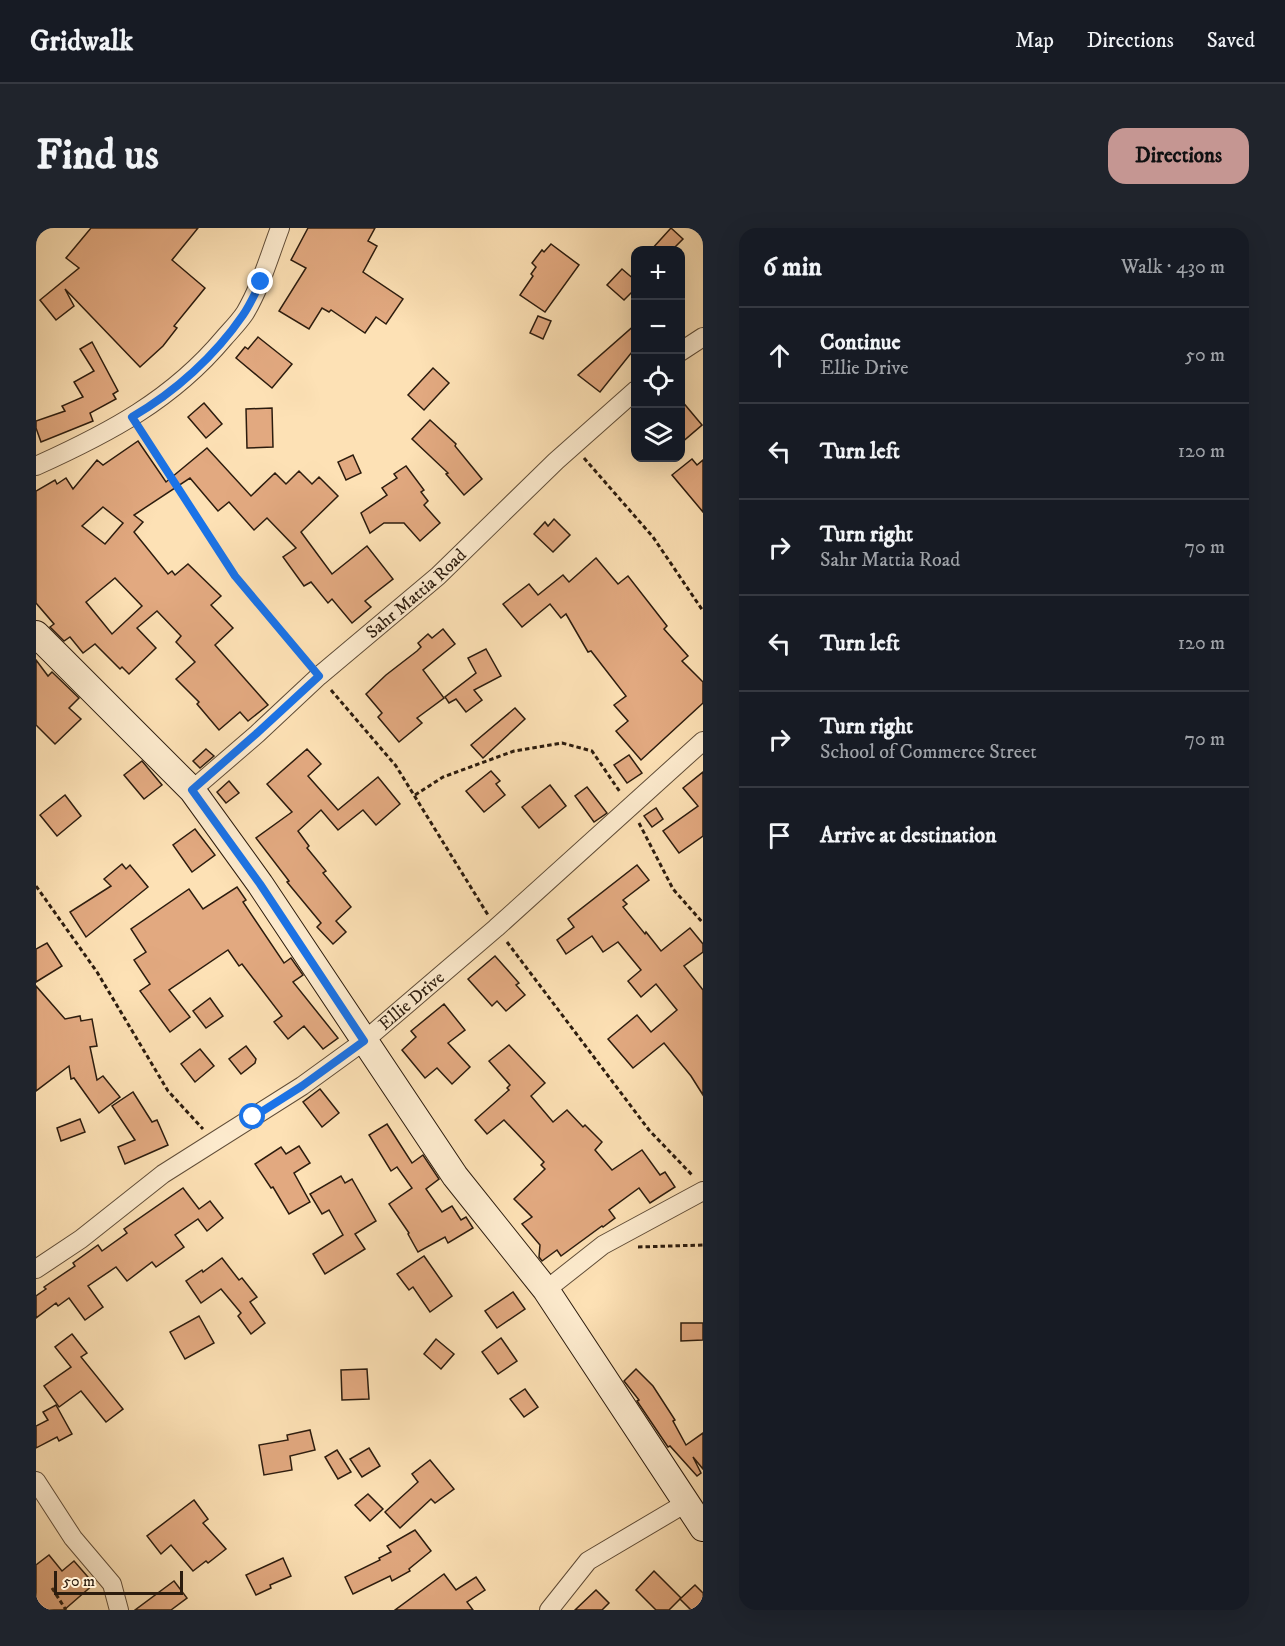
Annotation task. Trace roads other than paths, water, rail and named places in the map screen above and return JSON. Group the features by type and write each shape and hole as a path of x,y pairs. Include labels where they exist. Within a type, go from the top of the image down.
{"main road":[{"path":"39,641 192,790 260,884 455,1176 546,1290 703,1528"}],"street":[{"path":"36,466 90,441 132,417 181,384 210,355 244,314 261,282 280,228"},
{"path":"685,349 703,337"},
{"name":"Sahr Mattia Road","path":"192,790 319,676 438,576 573,446 631,394"},
{"name":"Ellie Drive","path":"36,1269 81,1239 164,1174 302,1086 364,1041 496,928 703,741"},
{"path":"546,1290 603,1245 699,1185"},
{"path":"36,1481 73,1538 112,1584 119,1610"},
{"path":"549,1610 588,1561 686,1503"}]}
